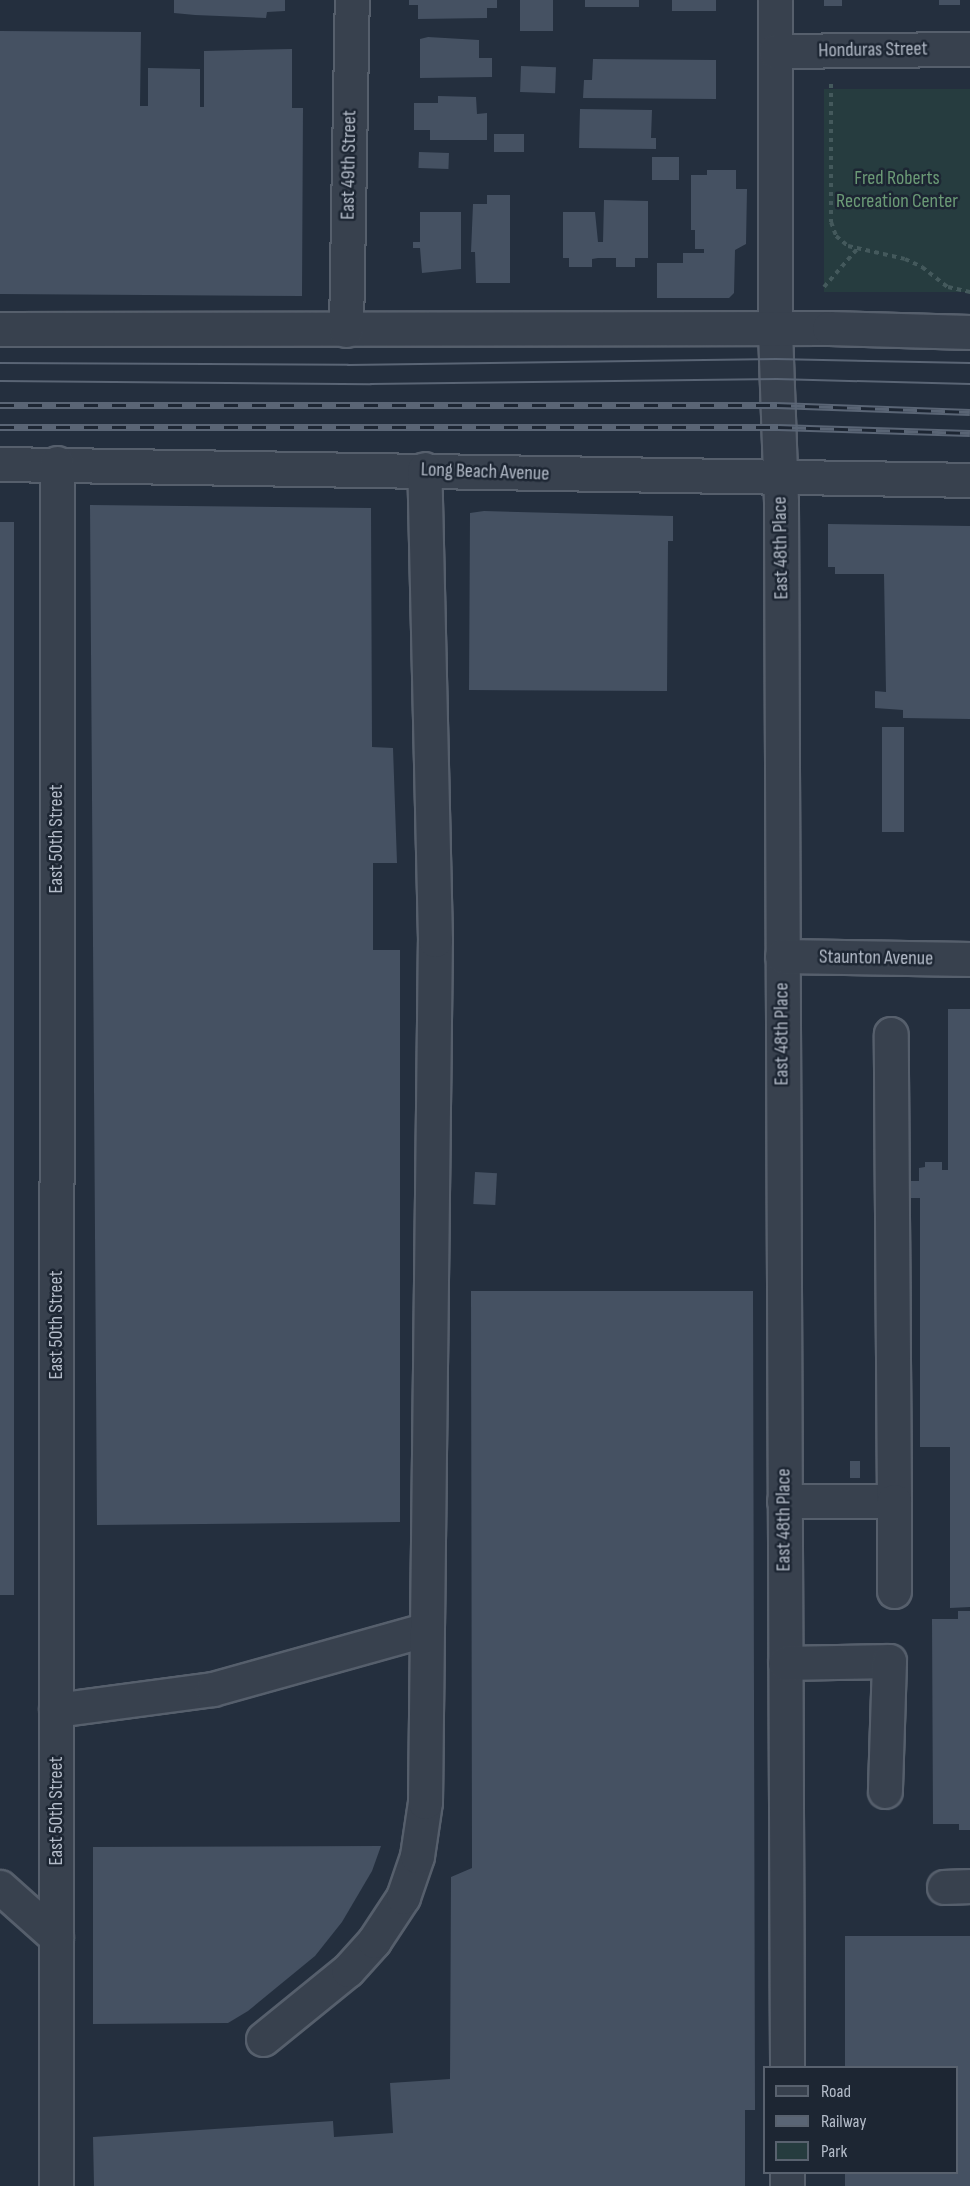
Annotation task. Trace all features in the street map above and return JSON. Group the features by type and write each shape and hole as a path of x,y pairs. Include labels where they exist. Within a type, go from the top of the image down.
{"street":[{"name":"East 49th Street","path":"346,330 352,0"},
{"name":"East 48th Place","path":"775,0 775,330 779,475 787,2066"},
{"name":"Honduras Street","path":"775,51 970,49"},
{"path":"0,329 970,332"},
{"name":"East 50th Street","path":"56,2186 57,463"},
{"name":"Long Beach Avenue","path":"0,464 424,469 592,476 779,475 970,480"},
{"path":"263,2040 348,1970 374,1941 403,1897 417,1856 425,1802 424,1630 435,940 424,469"},
{"name":"Staunton Avenue","path":"782,956 970,960"},
{"path":"891,1034 894,1591"},
{"path":"784,1501 894,1501"},
{"path":"56,1710 213,1689 424,1630"},
{"path":"785,1664 889,1661 885,1791"},
{"path":"0,1887 56,1937"}],"path":[{"path":"831,80 831,222 836,236 848,246 905,259 922,267 948,287 970,292"},
{"path":"824,287 858,248"}],"green space":[{"name":"Fred Roberts Recreation Center","path":"824,89 970,89 970,292 824,292"}],"building":[{"path":"174,0 285,0 285,11 267,12 266,18 174,13"},
{"path":"409,0 497,0 497,8 487,8 487,18 418,19 418,5 409,5"},
{"path":"520,0 553,0 553,31 520,31"},
{"path":"585,0 639,0 639,7 585,7"},
{"path":"672,0 716,0 716,11 672,11"},
{"path":"824,0 842,0 842,6 824,6"},
{"path":"939,0 960,0 960,5 939,5"},
{"path":"0,31 141,32 140,106 148,106 148,68 200,69 200,107 204,107 204,51 292,49 292,108 303,108 302,296 0,294"},
{"path":"428,37 479,40 479,58 492,58 492,77 420,78 420,39"},
{"path":"593,59 716,60 716,99 583,98 584,80 592,80"},
{"path":"521,66 556,67 555,93 520,92"},
{"path":"438,96 476,97 477,114 487,113 487,140 430,140 430,130 414,130 414,103 438,103"},
{"path":"580,109 652,110 651,138 656,138 656,149 579,148"},
{"path":"494,134 524,134 524,152 494,152"},
{"path":"419,152 449,153 448,169 418,168"},
{"path":"652,157 679,157 679,180 652,180"},
{"path":"707,170 736,170 736,189 747,189 746,244 735,250 734,293 729,298 657,298 657,263 683,263 683,253 704,253 704,249 695,249 695,230 691,230 691,175 707,175"},
{"path":"487,195 510,195 510,283 476,283 475,252 471,252 473,204 487,204"},
{"path":"604,200 648,201 648,258 635,258 635,267 616,267 616,258 598,258 592,259 592,267 569,267 569,258 563,258 563,212 595,212 598,242 603,242"},
{"path":"420,212 461,212 461,269 422,273 420,248 413,248 413,242 420,242"},
{"path":"90,505 371,508 372,747 393,748 397,863 373,863 373,950 400,950 400,1522 97,1525"},
{"path":"484,511 673,516 673,541 668,541 667,691 469,690 470,513"},
{"path":"0,522 14,522 14,1595 0,1595"},
{"path":"828,524 970,526 970,719 903,718 903,710 875,708 875,691 886,692 884,574 835,574 835,567 828,567"},
{"path":"882,727 904,727 904,832 882,832"},
{"path":"948,1009 970,1009 970,1607 950,1608 950,1447 920,1447 920,1198 910,1198 910,1181 919,1181 919,1168 925,1167 925,1162 942,1162 942,1170 948,1170"},
{"path":"475,1172 497,1173 495,1205 473,1204"},
{"path":"471,1291 753,1291 755,2110 745,2110 745,2186 94,2186 93,2137 333,2121 334,2137 393,2133 390,2083 450,2079 451,1877 472,1868"},
{"path":"850,1461 860,1461 860,1478 850,1478"},
{"path":"958,1611 970,1611 970,1830 959,1830 959,1824 933,1824 932,1619 958,1619"},
{"path":"381,1846 372,1871 342,1922 315,1956 248,2011 228,2023 93,2024 93,1847"},
{"path":"845,1936 970,1936 970,2186 845,2186 845,2174 958,2174 958,2066 845,2066"}],"tram line":[{"path":"0,363 348,365 776,359 970,363"},
{"path":"0,381 371,384 777,379 970,384"}],"railway":[{"path":"0,405 777,405 970,412"},
{"path":"0,427 778,427 970,433"}]}
